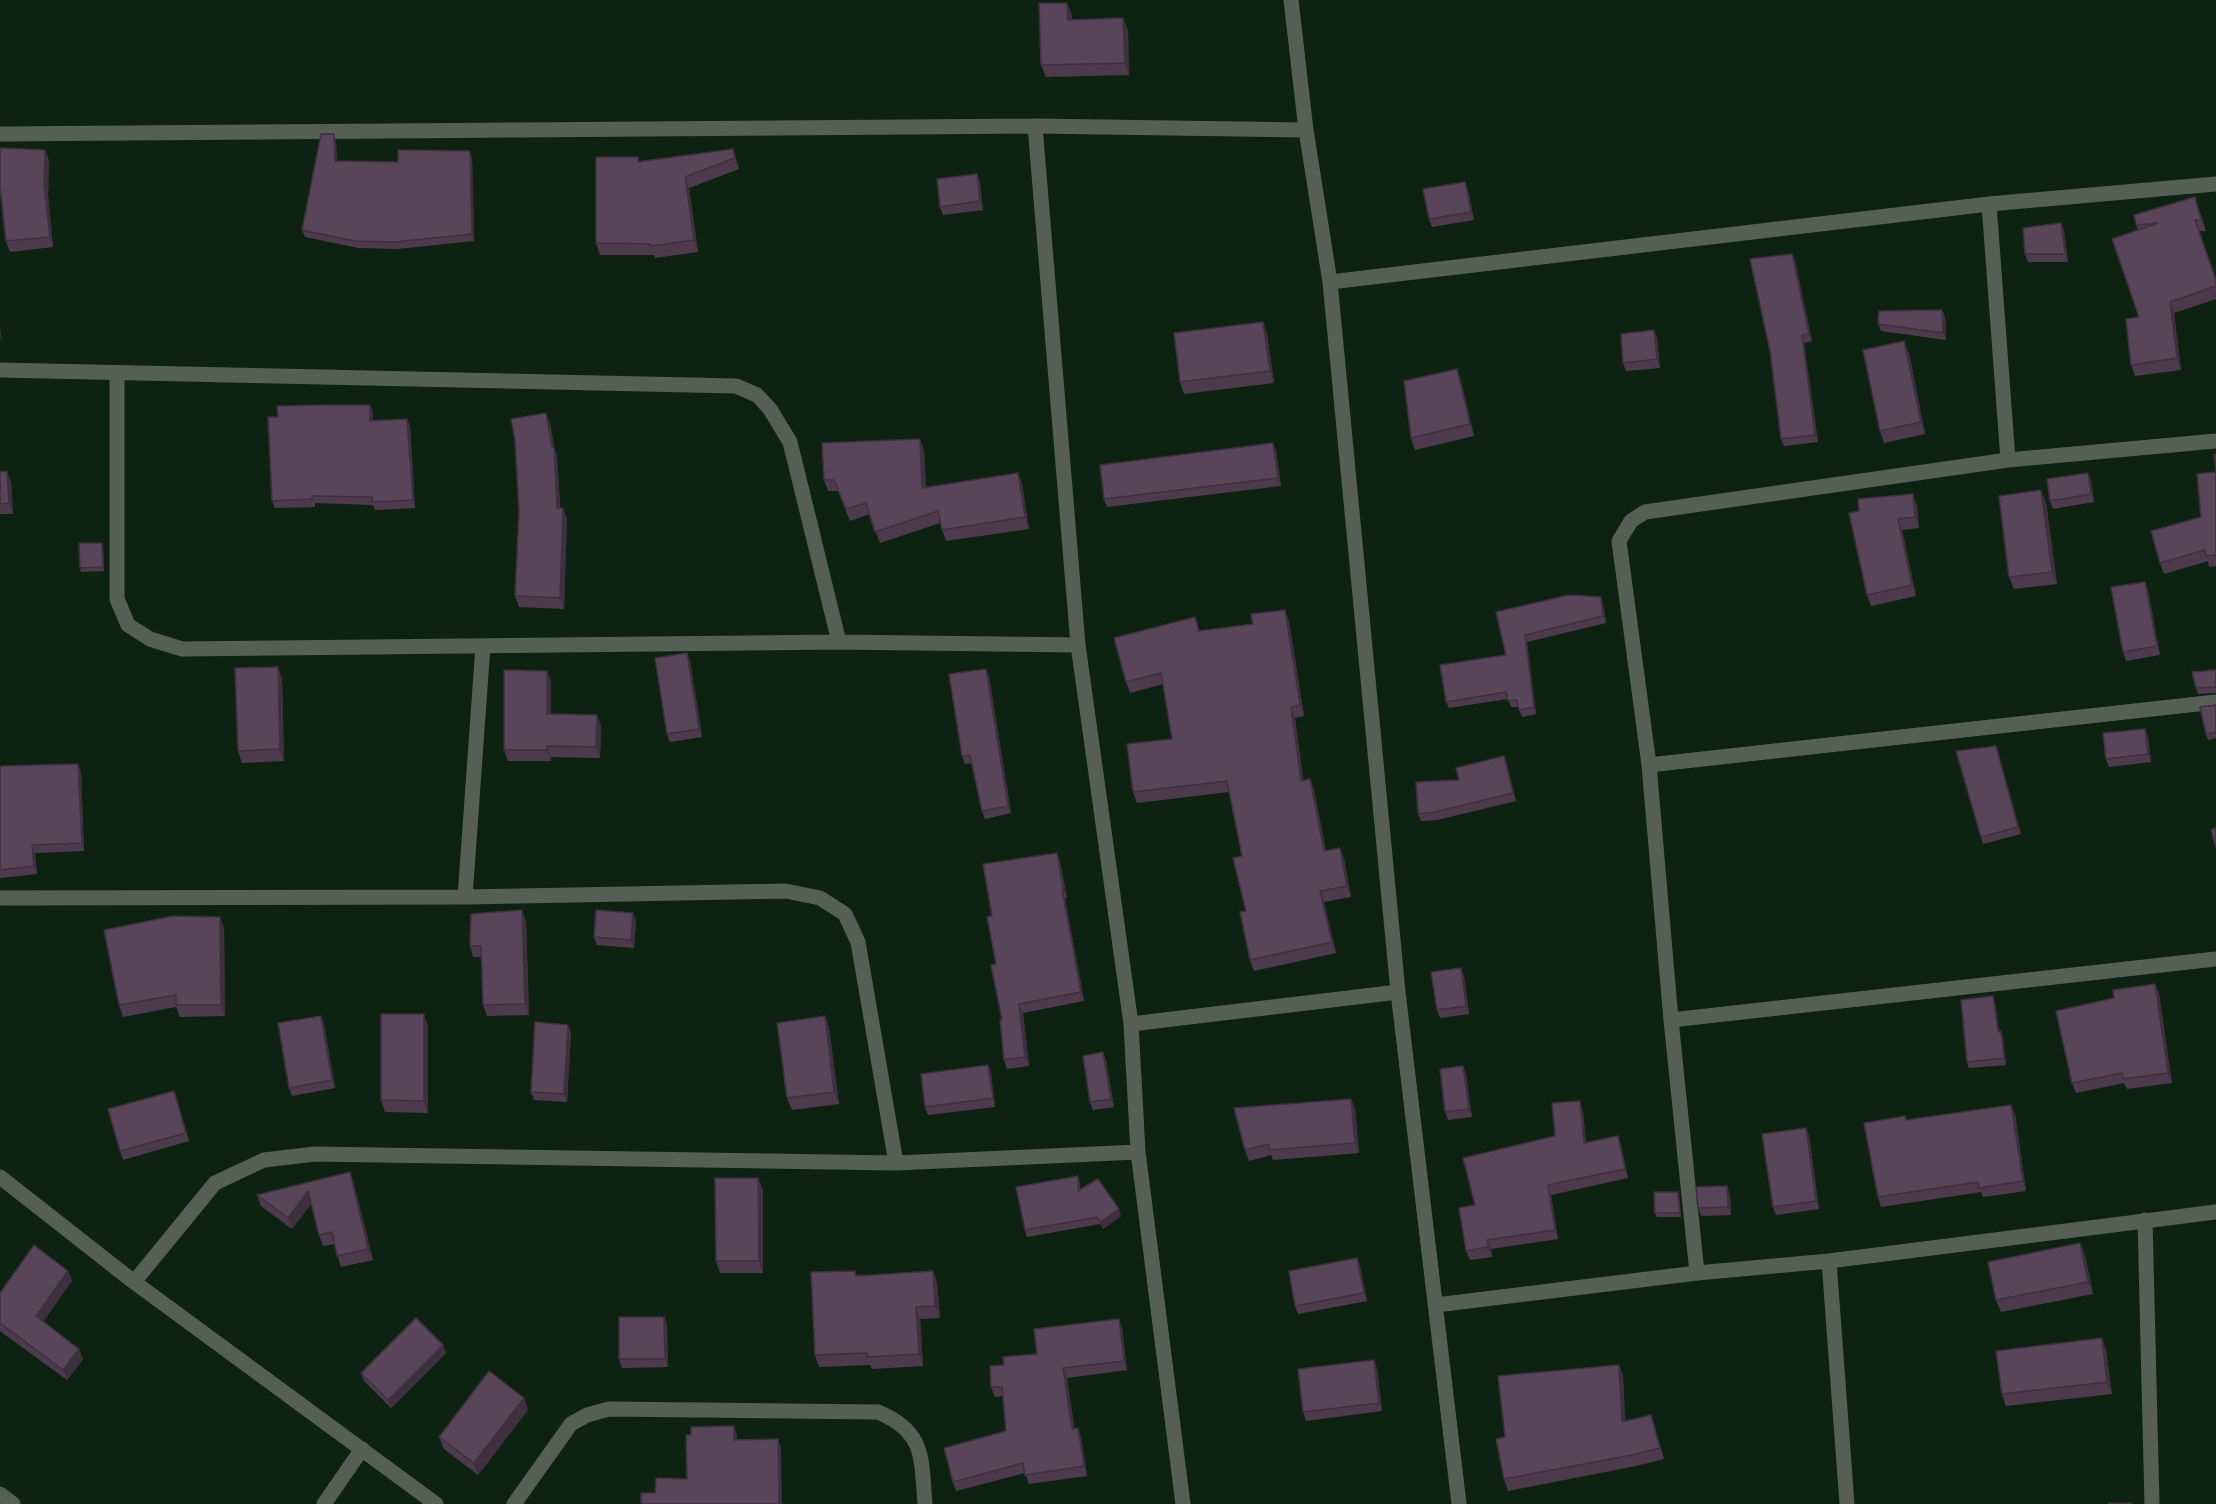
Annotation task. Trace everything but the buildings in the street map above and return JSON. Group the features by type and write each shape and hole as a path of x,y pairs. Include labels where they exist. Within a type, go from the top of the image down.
{"street":[{"path":"1291,0 1306,130 1330,282 1398,992 1459,1504"},
{"path":"0,134 1035,126 1306,130"},
{"path":"1035,126 1078,645 1131,1024 1138,1152 1183,1504"},
{"path":"1330,282 1989,204 2216,183"},
{"path":"1989,204 2008,460"},
{"path":"0,370 736,386 757,395 770,409 790,442 839,642"},
{"path":"117,373 117,599 128,625 150,639 182,649 839,642 1078,645"},
{"path":"1697,1274 1671,1020 1649,765 1619,541 1631,521 1645,512 2008,460 2216,441"},
{"path":"465,897 483,646"},
{"path":"1649,765 2216,702"},
{"path":"0,897 465,897 786,891 820,898 845,914 858,942 896,1163"},
{"path":"1671,1020 2216,958"},
{"path":"1131,1024 1398,992"},
{"path":"134,1282 215,1183 264,1160 315,1154 896,1163 1138,1152"},
{"path":"0,1177 134,1282 436,1504"},
{"path":"1436,1305 1829,1261 2216,1212"},
{"path":"2145,1220 2152,1504"},
{"path":"1829,1261 1847,1504"},
{"path":"514,1504 571,1424 588,1415 609,1409 879,1412 896,1420 911,1432 921,1456 926,1504"},
{"path":"324,1504 362,1449"},
{"path":"0,1494 13,1504"}]}
